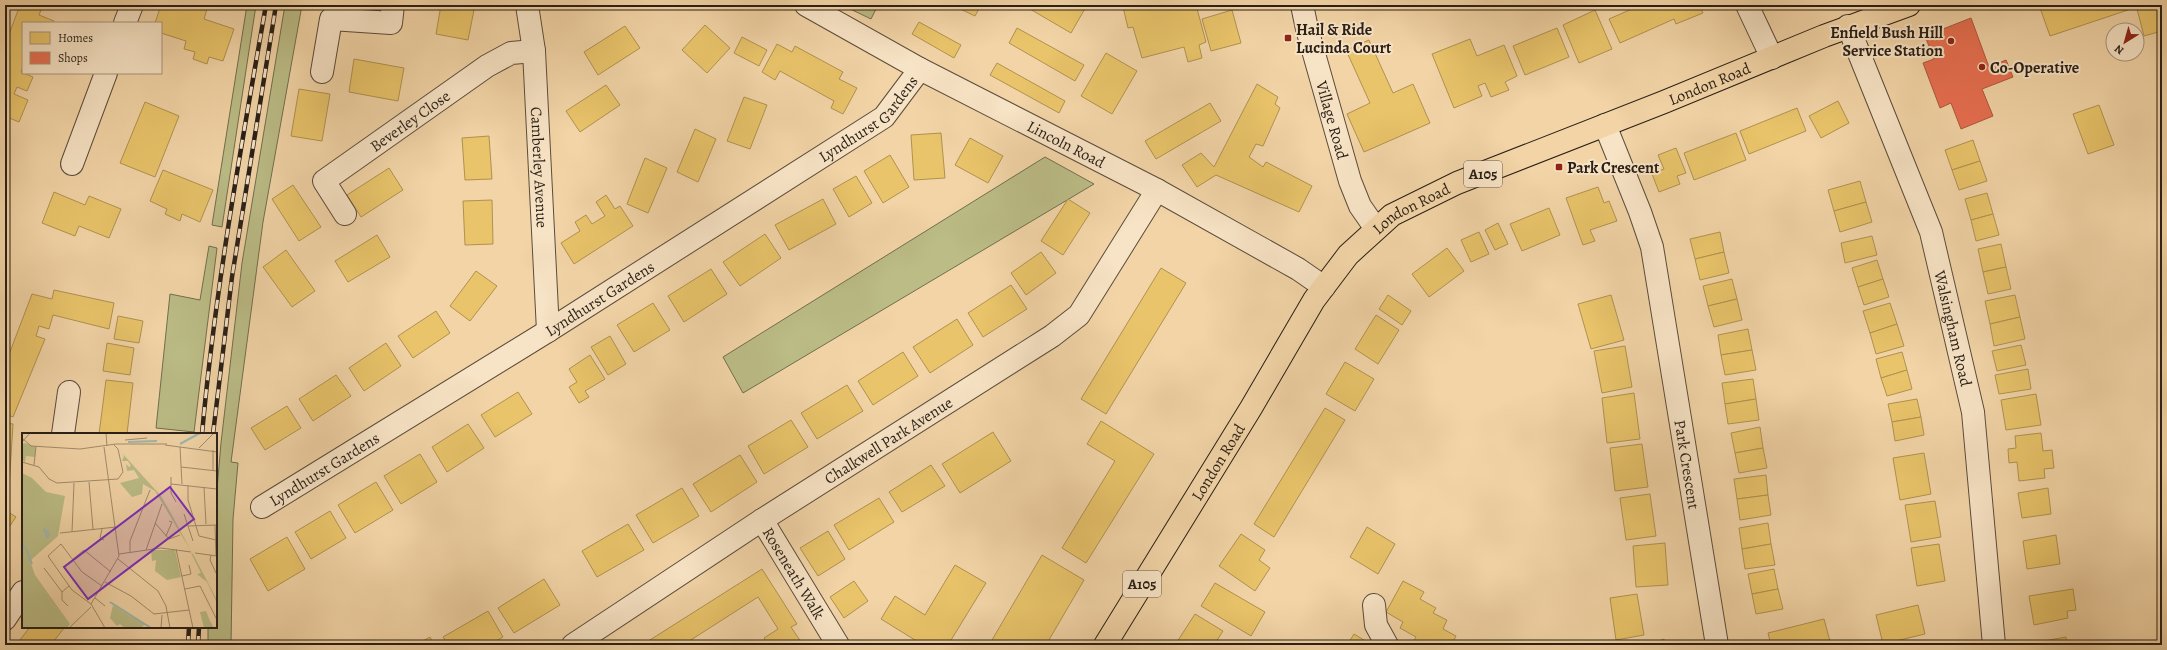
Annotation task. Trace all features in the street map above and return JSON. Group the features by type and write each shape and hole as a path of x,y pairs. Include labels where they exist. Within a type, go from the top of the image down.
{"main road":[{"name":"London Road","path":"1105,645 1324,287 1348,255 1396,212 1438,191 1772,58 1848,26 1909,5"}],"street":[{"path":"125,22 132,5"},
{"path":"322,72 331,19 390,23 393,5"},
{"name":"Camberley Avenue","path":"527,5 534,51 548,330"},
{"name":"Lincoln Road","path":"806,5 920,69 1157,190 1298,269 1324,287"},
{"name":"Village Road","path":"1302,5 1307,29 1350,181 1360,206 1376,229"},
{"path":"1747,5 1772,58"},
{"name":"Walsingham Road","path":"1848,26 1933,239 1973,412 1994,645"},
{"name":"Beverley Close","path":"345,214 324,181 488,66 511,54 534,51"},
{"name":"Lyndhurst Gardens","path":"262,507 548,330 884,117 920,69"},
{"path":"72,164 106,74"},
{"name":"Park Crescent","path":"1605,125 1640,212 1652,247 1717,645"},
{"name":"Chalkwell Park Avenue","path":"574,645 762,520 1052,336 1079,316 1157,190"},
{"path":"63,433 69,392"},
{"name":"Roseneath Walk","path":"762,520 838,645"},
{"path":"5,619 22,594"},
{"path":"1374,605 1376,625 1387,645"}],"green space":[{"path":"247,5 256,5 222,227 212,225"},
{"path":"285,5 302,5 263,222 231,462 238,463 233,519 231,645 208,645 208,628 217,628 217,489 242,263"},
{"path":"842,5 878,5 871,19"},
{"path":"1045,157 1094,184 743,393 723,357"},
{"path":"209,246 217,248 194,432 156,428 170,294 200,300"}],"building: Homes":[{"path":"20,5 43,5 39,15 54,22 22,22 21,72 22,74 33,77 27,91 17,87 14,94 28,100 19,122 7,117 5,121 5,45"},
{"path":"161,5 197,5 207,9 204,19 234,29 223,61 209,57 207,64 193,59 195,52 184,49 186,41 162,33 162,22 155,22"},
{"path":"324,5 344,5 343,10"},
{"path":"441,5 475,5 468,40 436,34"},
{"path":"952,5 981,5 975,16"},
{"path":"1032,5 1087,5 1071,33 1030,9"},
{"path":"1132,5 1196,5 1206,42 1199,45 1202,58 1188,62 1184,47 1142,58 1133,27 1128,28 1123,7"},
{"path":"1641,5 1699,5 1703,13 1676,24 1674,19 1620,43 1609,19"},
{"path":"2039,5 2136,5 2137,7 2050,36"},
{"path":"2136,5 2162,5 2162,31 2145,36 2145,22 2140,22"},
{"path":"1232,10 1241,43 1211,51 1202,19"},
{"path":"1595,10 1612,49 1579,63 1563,25"},
{"path":"919,22 961,45 954,58 912,34"},
{"path":"705,25 730,48 707,73 682,50"},
{"path":"625,26 640,48 598,75 584,52"},
{"path":"1017,28 1084,65 1075,81 1009,43"},
{"path":"1557,28 1569,57 1525,75 1513,46"},
{"path":"742,37 767,50 759,66 734,53"},
{"path":"1470,39 1477,56 1504,45 1517,76 1505,82 1509,90 1491,97 1485,83 1478,86 1482,96 1454,108 1432,54"},
{"path":"1369,40 1393,93 1413,84 1430,123 1364,152 1347,114 1370,103 1346,50"},
{"path":"777,44 792,52 795,46 843,72 839,79 857,88 843,114 831,108 834,101 780,71 775,80 762,72"},
{"path":"1106,53 1137,71 1112,114 1081,96"},
{"path":"354,59 404,68 398,101 349,92"},
{"path":"997,63 1065,101 1059,113 990,75"},
{"path":"1257,84 1278,97 1275,104 1280,108 1263,146 1256,144 1249,157 1263,167 1266,162 1312,186 1299,212 1216,175 1197,187 1182,165 1201,153 1214,167"},
{"path":"606,85 620,105 580,132 566,111"},
{"path":"299,89 330,94 322,141 291,136"},
{"path":"744,97 767,105 750,149 727,141"},
{"path":"1838,101 1849,123 1821,138 1809,116"},
{"path":"145,102 179,116 155,177 120,163"},
{"path":"1210,103 1221,121 1156,159 1145,141"},
{"path":"2099,105 2114,145 2088,154 2073,114"},
{"path":"1797,108 1806,131 1749,154 1740,131"},
{"path":"695,129 716,139 698,182 677,172"},
{"path":"941,133 945,178 914,180 911,135"},
{"path":"1736,133 1746,160 1694,180 1684,153"},
{"path":"489,136 492,179 465,180 462,138"},
{"path":"970,138 1003,156 988,183 955,165"},
{"path":"1973,140 1980,161 1952,170 1945,150"},
{"path":"1676,148 1686,173 1677,176 1680,184 1659,192 1652,174 1664,169 1658,155"},
{"path":"890,155 909,187 883,203 864,171"},
{"path":"645,158 667,168 648,213 627,204"},
{"path":"1980,161 1987,181 1959,190 1952,170"},
{"path":"389,168 403,190 361,217 347,195"},
{"path":"163,170 213,190 200,222 182,214 180,221 165,214 167,209 150,201"},
{"path":"856,176 872,203 849,217 833,189"},
{"path":"1860,181 1866,202 1834,211 1828,190"},
{"path":"293,185 321,227 299,241 272,199"},
{"path":"1598,187 1604,203 1609,201 1617,221 1590,230 1595,241 1583,245 1566,198"},
{"path":"54,192 85,205 89,196 121,209 109,238 79,226 75,236 42,223"},
{"path":"1987,193 1993,214 1971,220 1965,199"},
{"path":"606,195 615,209 620,206 633,226 574,264 561,243 580,231 575,222 586,215 592,224 605,216 596,202"},
{"path":"823,199 836,224 789,250 775,225"},
{"path":"1068,199 1090,213 1063,255 1041,241"},
{"path":"492,200 493,244 465,245 463,201"},
{"path":"1866,202 1872,222 1840,232 1834,211"},
{"path":"1549,208 1560,235 1522,251 1510,224"},
{"path":"1993,214 1999,235 1976,241 1971,220"},
{"path":"1498,223 1508,244 1495,250 1485,230"},
{"path":"1479,232 1489,254 1471,262 1461,240"},
{"path":"1720,232 1724,252 1695,259 1690,239"},
{"path":"765,234 781,258 740,286 723,262"},
{"path":"377,235 390,257 348,282 335,261"},
{"path":"1872,236 1877,255 1845,263 1841,243"},
{"path":"2001,244 2006,267 1983,272 1978,249"},
{"path":"1447,248 1464,271 1429,297 1412,274"},
{"path":"286,250 315,291 292,307 263,267"},
{"path":"1041,252 1056,273 1026,295 1011,273"},
{"path":"1724,252 1729,273 1700,280 1695,259"},
{"path":"1877,260 1883,279 1858,287 1852,268"},
{"path":"2006,267 2011,289 1988,294 1983,272"},
{"path":"1161,268 1186,283 1106,414 1081,399"},
{"path":"711,269 727,294 684,322 668,296"},
{"path":"476,271 497,286 470,321 450,306"},
{"path":"1732,279 1737,299 1708,306 1703,286"},
{"path":"1883,279 1889,297 1864,305 1858,287"},
{"path":"1011,285 1027,309 983,337 968,313"},
{"path":"54,290 114,303 109,329 53,315 49,329 39,326 36,336 45,339 13,417 5,414 5,365 32,294 52,299"},
{"path":"1388,295 1411,311 1402,325 1379,309"},
{"path":"1611,295 1624,340 1591,349 1578,304"},
{"path":"2015,295 2020,317 1990,324 1985,301"},
{"path":"1737,299 1742,320 1714,327 1708,306"},
{"path":"653,303 670,330 634,352 617,325"},
{"path":"1890,303 1897,324 1870,333 1863,311"},
{"path":"436,311 450,333 413,358 398,336"},
{"path":"1376,315 1399,330 1378,364 1355,349"},
{"path":"118,316 143,321 139,343 114,339"},
{"path":"2020,317 2025,339 1994,346 1990,324"},
{"path":"957,319 973,345 930,373 913,347"},
{"path":"1897,324 1904,346 1876,354 1870,333"},
{"path":"1748,329 1752,350 1721,355 1718,335"},
{"path":"610,336 626,364 608,375 591,347"},
{"path":"107,343 134,348 130,375 103,371"},
{"path":"386,343 401,366 364,391 349,368"},
{"path":"2021,345 2026,365 1997,371 1992,351"},
{"path":"1625,346 1632,387 1602,393 1594,351"},
{"path":"1752,350 1756,370 1725,375 1721,355"},
{"path":"903,352 918,376 873,405 858,381"},
{"path":"1902,352 1907,370 1881,378 1876,359"},
{"path":"590,355 605,379 585,391 589,397 579,403 569,387 577,382 569,369"},
{"path":"1345,362 1374,379 1355,411 1326,394"},
{"path":"2028,369 2031,389 1999,394 1995,375"},
{"path":"1907,370 1912,389 1887,396 1881,378"},
{"path":"336,375 351,396 313,421 299,399"},
{"path":"1753,379 1756,399 1725,404 1722,383"},
{"path":"106,380 133,383 127,433 99,433"},
{"path":"847,385 863,411 817,439 801,413"},
{"path":"518,392 532,414 495,437 481,415"},
{"path":"1634,393 1640,439 1607,443 1602,398"},
{"path":"2036,394 2041,425 2006,430 2001,400"},
{"path":"1756,399 1759,420 1728,424 1725,404"},
{"path":"1917,399 1921,417 1892,422 1888,404"},
{"path":"287,406 301,428 265,450 251,428"},
{"path":"1325,408 1345,420 1274,537 1254,524"},
{"path":"1921,417 1924,435 1895,441 1892,422"},
{"path":"791,420 808,447 764,474 748,446"},
{"path":"1101,421 1154,454 1086,563 1062,548 1115,461 1087,444"},
{"path":"5,423 13,424 9,487 5,487"},
{"path":"468,424 484,448 447,472 432,447"},
{"path":"1760,427 1763,448 1735,453 1731,433"},
{"path":"993,432 1011,461 960,493 942,464"},
{"path":"2041,433 2043,451 2052,450 2054,468 2044,469 2045,478 2019,481 2017,462 2009,463 2008,449 2016,448 2015,436"},
{"path":"1642,444 1648,487 1615,491 1610,448"},
{"path":"1763,448 1767,468 1739,473 1735,453"},
{"path":"1924,453 1931,494 1900,500 1893,458"},
{"path":"420,454 437,482 401,504 384,476"},
{"path":"740,455 757,482 711,512 693,484"},
{"path":"931,465 945,486 902,512 889,492"},
{"path":"1766,475 1768,495 1737,499 1734,479"},
{"path":"376,482 393,510 355,533 338,505"},
{"path":"682,488 699,516 653,543 636,515"},
{"path":"2048,488 2051,514 2022,518 2018,493"},
{"path":"1650,494 1656,536 1626,540 1620,498"},
{"path":"1768,495 1771,515 1740,520 1737,499"},
{"path":"879,498 894,522 849,550 834,525"},
{"path":"1935,501 1941,537 1911,542 1905,505"},
{"path":"5,510 16,517 5,533"},
{"path":"330,511 346,538 311,559 295,532"},
{"path":"1768,523 1771,544 1742,549 1739,528"},
{"path":"628,524 644,550 597,577 582,551"},
{"path":"1367,527 1395,544 1378,574 1350,557"},
{"path":"828,531 845,559 818,576 800,548"},
{"path":"1241,534 1265,550 1259,560 1270,568 1255,591 1219,566"},
{"path":"2056,535 2060,564 2027,569 2023,541"},
{"path":"287,537 305,569 268,591 250,559"},
{"path":"1665,543 1668,585 1636,587 1633,546"},
{"path":"1771,544 1775,565 1745,569 1742,549"},
{"path":"1939,544 1945,581 1917,586 1911,548"},
{"path":"1042,555 1084,580 1046,645 989,645"},
{"path":"955,565 986,583 948,645 923,645 881,619 895,596 925,615"},
{"path":"762,569 797,624 791,627 803,645 768,645 764,638 778,629 758,597 683,645 642,645"},
{"path":"1774,569 1778,589 1752,594 1748,574"},
{"path":"544,579 560,605 514,633 498,608"},
{"path":"854,581 868,601 844,618 830,597"},
{"path":"1403,581 1424,592 1420,599 1436,608 1433,613 1447,620 1443,629 1456,636 1453,642 1459,645 1418,645 1413,642 1416,637 1400,628 1403,622 1386,612"},
{"path":"1215,583 1265,612 1251,636 1201,606"},
{"path":"1778,589 1783,609 1756,614 1752,594"},
{"path":"2073,589 2076,610 2067,611 2068,618 2034,625 2029,596"},
{"path":"1637,594 1644,635 1616,640 1610,598"},
{"path":"1918,605 1925,634 1883,644 1876,615"},
{"path":"488,611 503,637 489,645 448,645 443,637"},
{"path":"1195,614 1223,631 1214,645 1175,645"},
{"path":"1824,619 1831,645 1771,645 1768,633"},
{"path":"29,628 64,628 51,645 16,645"},
{"path":"1354,634 1372,645 1347,645"},
{"path":"430,637 434,645 416,645"},
{"path":"2066,637 2067,645 2027,644"},
{"path":"1664,639 1666,645 1648,645"}],"building: Shops":[{"path":"1971,18 1989,67 2006,60 2013,77 1982,89 1993,116 1961,129 1951,103 1940,108 1923,63 1934,59 1925,36"}],"railway":[{"path":"202,433 207,380 221,272 266,5"},
{"path":"213,433 232,277 276,5"},
{"path":"188,645 189,628"},
{"path":"198,645 199,628"}],"place":[{"name":"Hail & Ride Lucinda Court","path":"1288,38"},
{"name":"Enfield Bush Hill Service Station","path":"1951,41"},
{"name":"Co-Operative","path":"1982,67"},
{"name":"Park Crescent","path":"1559,167"}]}
